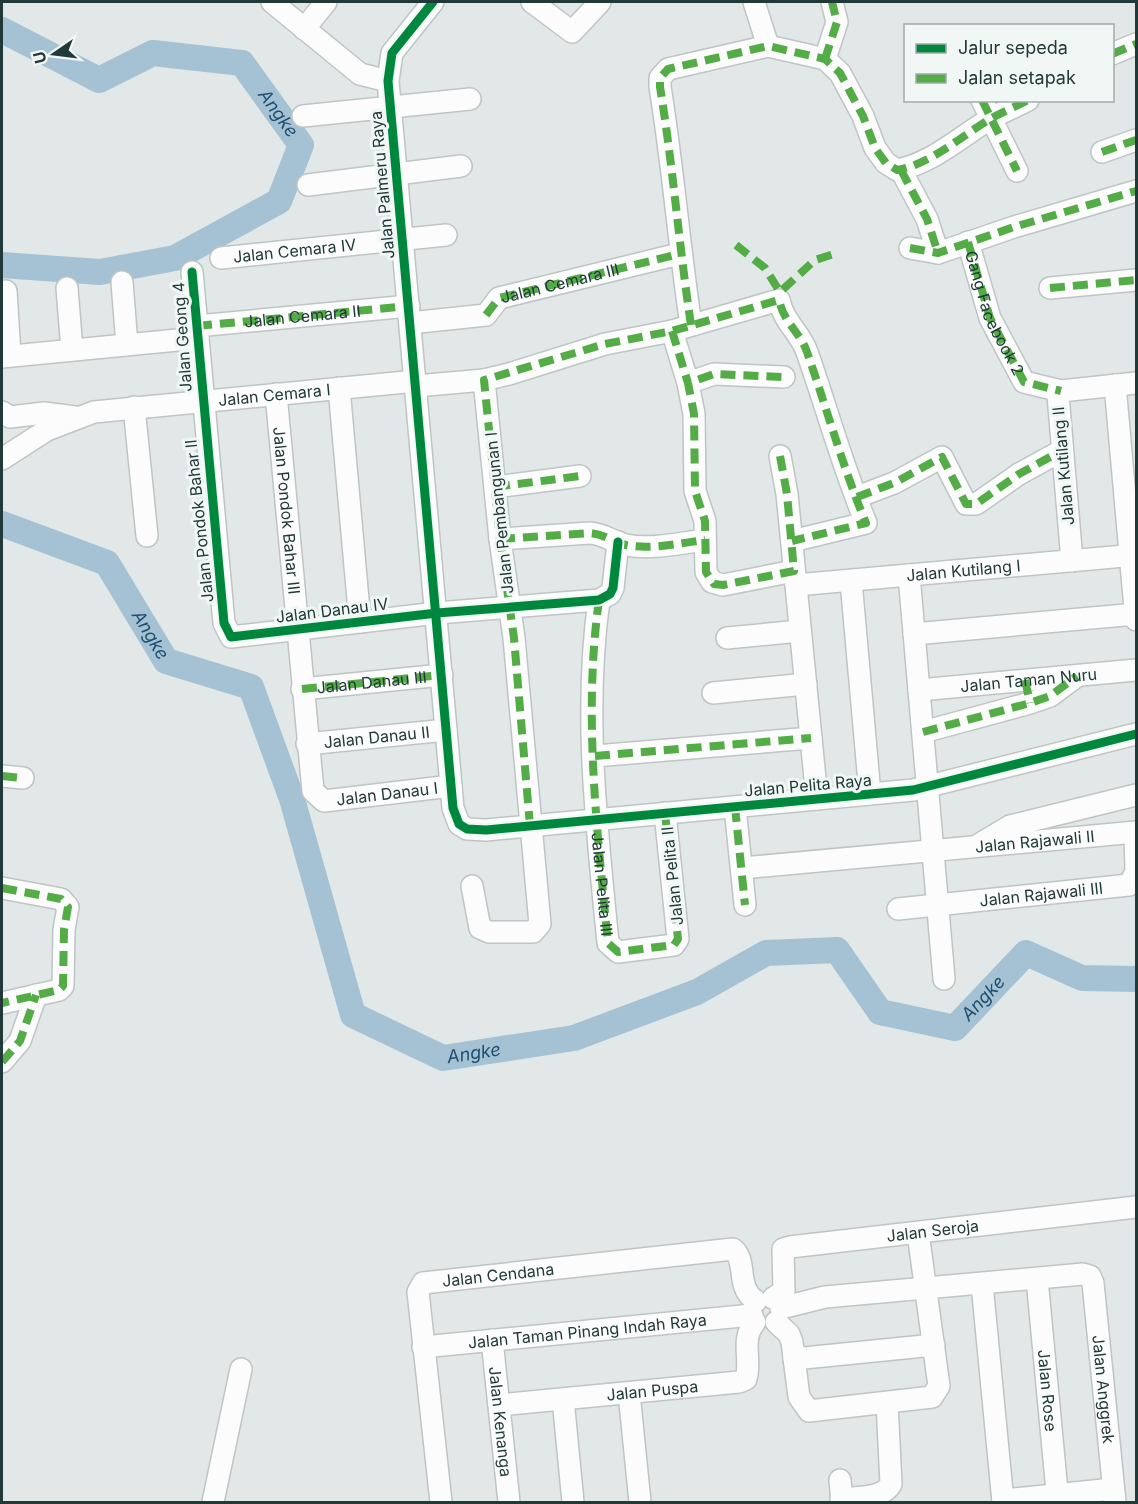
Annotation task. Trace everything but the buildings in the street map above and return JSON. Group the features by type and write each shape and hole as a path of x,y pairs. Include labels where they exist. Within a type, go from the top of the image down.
{"street":[{"path":"272,2 360,74 388,81"},
{"path":"304,28 326,2"},
{"name":"Jalan Palmeru Raya","path":"433,2 392,54 388,81 453,808 459,824 477,830"},
{"path":"532,2 572,32 596,7"},
{"path":"754,2 768,46"},
{"path":"825,58 837,22 832,2"},
{"path":"1114,54 1137,44"},
{"path":"500,539 590,533 602,534 618,542 652,546 705,540 705,521 695,491 694,414 682,328 680,254 660,78 668,69 768,46 825,58 840,73 863,116 875,148 892,168 901,170 939,152 986,110 1020,102"},
{"path":"303,116 470,99"},
{"path":"986,110 1017,171"},
{"path":"1102,152 1137,140"},
{"path":"308,185 461,166"},
{"path":"901,170 927,219 938,253"},
{"path":"910,248 938,253 1137,191"},
{"name":"Jalan Cemara IV","path":"221,258 446,235"},
{"name":"Gang Facebook 2","path":"968,242 990,318 1024,382 1061,391"},
{"name":"Jalan Cemara III","path":"410,315 486,315 499,298 680,254"},
{"name":"Jalan Geong 4","path":"192,272 202,401"},
{"path":"1050,288 1137,280"},
{"path":"122,282 127,345"},
{"path":"67,288 72,350"},
{"path":"6,291 6,356"},
{"name":"Jalan Cemara I","path":"7,455 47,430 76,417 134,407 339,388 484,380 605,344 682,328 779,300 786,320 807,350 830,429 857,498"},
{"name":"Jalan Cemara II","path":"6,356 127,345 197,332 410,315"},
{"path":"688,383 714,374 784,377"},
{"name":"Jalan Pembangunan I","path":"472,886 480,928 489,932 533,932 537,929 540,924 484,380"},
{"name":"Jalan Kutilang II","path":"1072,561 1057,399 1061,391 1137,383"},
{"path":"1115,385 1128,440 1137,620"},
{"path":"339,388 360,622"},
{"name":"Jalan Pondok Bahar III","path":"276,394 307,744 313,791 324,801"},
{"name":"Jalan Pondok Bahar II","path":"202,401 224,623 231,637"},
{"path":"134,407 147,536"},
{"path":"2,412 10,417 44,413 76,417"},
{"path":"792,541 866,524 857,498 894,483 942,457 966,504 976,504 1019,474 1061,451"},
{"path":"780,456 792,541 817,799"},
{"path":"495,487 580,476"},
{"name":"Jalan Kutilang I","path":"705,540 706,572 714,584 723,585 795,578 851,581 1134,556"},
{"path":"599,600 610,594 613,588 618,542"},
{"path":"909,575 944,979"},
{"path":"851,581 870,794"},
{"name":"Jalan Danau IV","path":"231,637 437,613 599,600"},
{"name":"Jalan Pelita III","path":"599,600 592,652 597,820 608,943 618,952 645,949"},
{"path":"914,633 1136,614"},
{"path":"727,638 800,631"},
{"name":"Jalan Taman Nuru","path":"919,690 1137,670"},
{"name":"Jalan Danau III","path":"302,689 442,675"},
{"path":"923,732 1030,704 1050,696 1077,676"},
{"path":"1025,680 1030,704"},
{"path":"713,693 806,684"},
{"name":"Jalan Danau II","path":"307,744 446,730"},
{"name":"Jalan Pelita Raya","path":"477,830 928,787 1137,734"},
{"path":"595,756 811,738"},
{"path":"2,776 23,778"},
{"name":"Jalan Danau I","path":"324,801 451,786"},
{"path":"973,848 1010,826 1137,795"},
{"path":"735,807 745,904"},
{"name":"Jalan Pelita II","path":"645,949 674,945 678,939 665,813"},
{"name":"Jalan Rajawali II","path":"742,868 1136,832"},
{"name":"Jalan Rajawali III","path":"898,909 1129,885 1136,872 1136,832"},
{"path":"2,888 61,899 68,907 64,930 63,986 59,990 2,1003"},
{"path":"2,1062 20,1041 34,996"},
{"name":"Jalan Seroja","path":"766,1311 784,1291 783,1249 1137,1207"},
{"path":"766,1311 789,1334 799,1397 808,1410 926,1399 935,1395 939,1386 918,1233"},
{"name":"Jalan Cendana","path":"441,1503 418,1292 419,1287 429,1281 733,1249 738,1254 744,1289 766,1311"},
{"name":"Jalan Taman Pinang Indah Raya","path":"423,1347 766,1311 825,1298 1083,1274 1090,1276"},
{"name":"Jalan Anggrek","path":"1090,1276 1093,1283 1114,1496"},
{"name":"Jalan Rose","path":"1037,1279 1058,1499"},
{"path":"982,1284 1003,1501 1114,1496"},
{"name":"Jalan Puspa","path":"499,1405 746,1379 747,1338 766,1311"},
{"name":"Jalan Kenanga","path":"492,1340 509,1503"},
{"path":"794,1359 934,1345"},
{"path":"213,1503 241,1368"},
{"path":"629,1393 640,1503"},
{"path":"562,1399 573,1503"},
{"path":"841,1494 877,1495 887,1491 891,1484 887,1403"}],"waterway":[{"name":"Angke","path":"2,30 99,80 153,53 242,63 301,145 279,201 175,258 100,272 2,265"},
{"name":"Angke","path":"2,524 107,563 166,661 251,687 292,799 353,1015 443,1058 574,1038 697,992 766,953 837,950 880,1012 955,1028 1026,953 1082,978 1136,979"}],"marked path":[{"path":"825,59 837,22 832,2"},
{"path":"1114,53 1136,44"},
{"path":"691,325 660,87 660,78 668,69 768,46 825,59 840,73 863,116 875,148 886,163 897,170 922,162 990,119 1024,102"},
{"path":"983,102 1017,171"},
{"path":"1102,152 1136,140"},
{"path":"901,170 927,219 938,253"},
{"path":"910,248 938,253 1014,227 1136,191"},
{"path":"968,242 990,318 1024,382 1061,391"},
{"path":"736,245 765,268 780,292 815,260 834,254"},
{"path":"486,315 499,298 679,254"},
{"path":"1050,288 1136,280"},
{"path":"530,826 514,638 500,539 484,380 605,344 672,331 779,300 784,315 807,352 842,460 866,523 792,541"},
{"path":"197,326 409,306"},
{"path":"672,331 688,383"},
{"path":"780,456 787,494 794,571 723,585 714,584 706,572 705,521 695,491 694,414 688,383 714,374 784,377"},
{"path":"857,497 894,483 942,457 966,504 976,504 1019,474 1061,451"},
{"path":"495,487 580,476"},
{"path":"500,539 590,533 626,545 645,547 705,540"},
{"path":"599,600 592,686 593,772 608,943 618,952 674,945 678,939 665,813"},
{"path":"302,689 442,675"},
{"path":"923,732 1050,696 1077,676"},
{"path":"1025,680 1030,703"},
{"path":"595,756 811,738"},
{"path":"2,776 23,778"},
{"path":"735,807 745,905"},
{"path":"2,888 61,899 68,907 64,930 63,986 59,990 2,1003"},
{"path":"2,1062 20,1041 36,995"}],"cycle path":[{"path":"433,2 392,53 388,81 453,808 459,824 467,829 486,830 913,790 1136,734"},
{"path":"192,272 224,623 231,637 437,613 599,600 610,594 613,588 618,542"}]}
